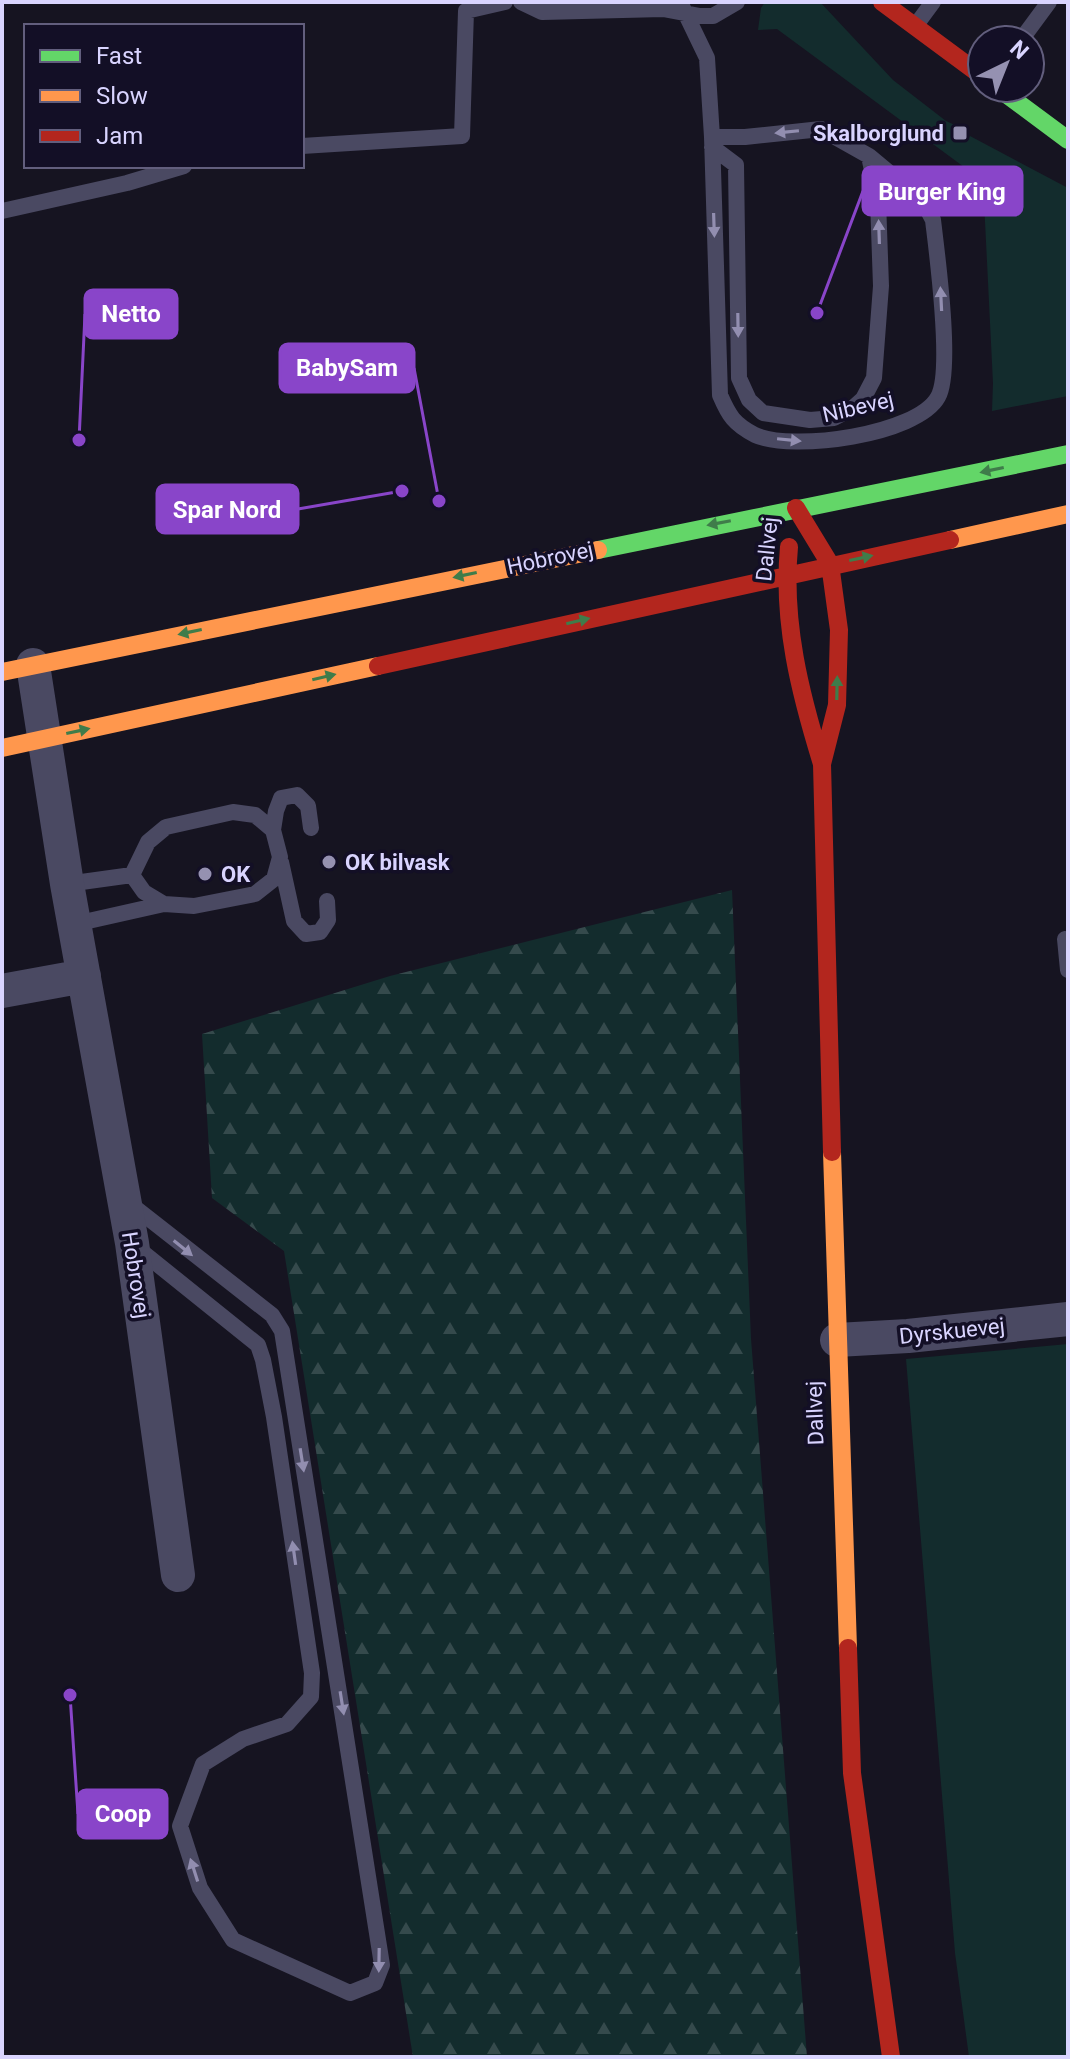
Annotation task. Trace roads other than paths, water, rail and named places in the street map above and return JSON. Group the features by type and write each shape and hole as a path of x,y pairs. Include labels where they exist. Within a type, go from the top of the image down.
{"main road":[{"path":"882,2 966,64"},
{"path":"1022,104 1065,133"},
{"name":"Hobrovej","path":"18,668 1068,454"},
{"name":"Dallvej","path":"796,508 830,564 839,630 837,705 822,764 852,1773 891,2057"},
{"name":"Dallvej","path":"796,508 785,575 802,700 822,764"},
{"path":"2,748 1068,514"}],"street":[{"name":"Hobrovej","path":"18,668 45,738 67,884 132,1243 178,1575"},
{"path":"2,991 84,976"},
{"name":"Dyrskuevej","path":"837,1340 908,1336 1068,1319"}],"lane":[{"path":"304,146 462,136 466,11 505,2"},
{"path":"521,2 542,12 684,8 713,16 737,2"},
{"path":"915,27 933,2"},
{"path":"1033,24 1049,2"},
{"name":"Nibevej","path":"684,8 707,58 720,395 731,419 758,436 811,442 892,428 921,415 939,396 944,360 933,220 923,201 869,156 821,129 712,142"},
{"path":"712,142 736,165 739,378 749,400 763,413 810,420 834,418 853,408 863,399 874,378 881,286 878,200 869,156"},
{"path":"2,211 127,183 177,168"},
{"path":"311,828 308,806 297,795 281,798 273,830 294,921 306,934 320,932 328,920 327,901"},
{"path":"132,875 148,842 166,827 233,812 255,815 273,830"},
{"path":"75,924 164,904 194,906 255,894 274,879 280,857"},
{"path":"67,884 132,875"},
{"path":"132,875 144,892 164,904"},
{"path":"1065,939 1068,970"},
{"path":"123,1198 272,1315 282,1331 382,1965 375,1983 350,1993 233,1940 200,1888 180,1826 203,1764 243,1739 287,1724 311,1697 312,1673 274,1417 258,1345 132,1243"}],"place":[{"name":"Skalborglund","path":"960,133"},
{"name":"Burger King","path":"817,313"},
{"name":"Netto","path":"79,440"},
{"name":"Spar Nord","path":"402,491"},
{"name":"BabySam","path":"439,501"},
{"name":"OK bilvask","path":"329,862"},
{"name":"OK","path":"205,874"},
{"name":"Coop","path":"70,1695"}]}
